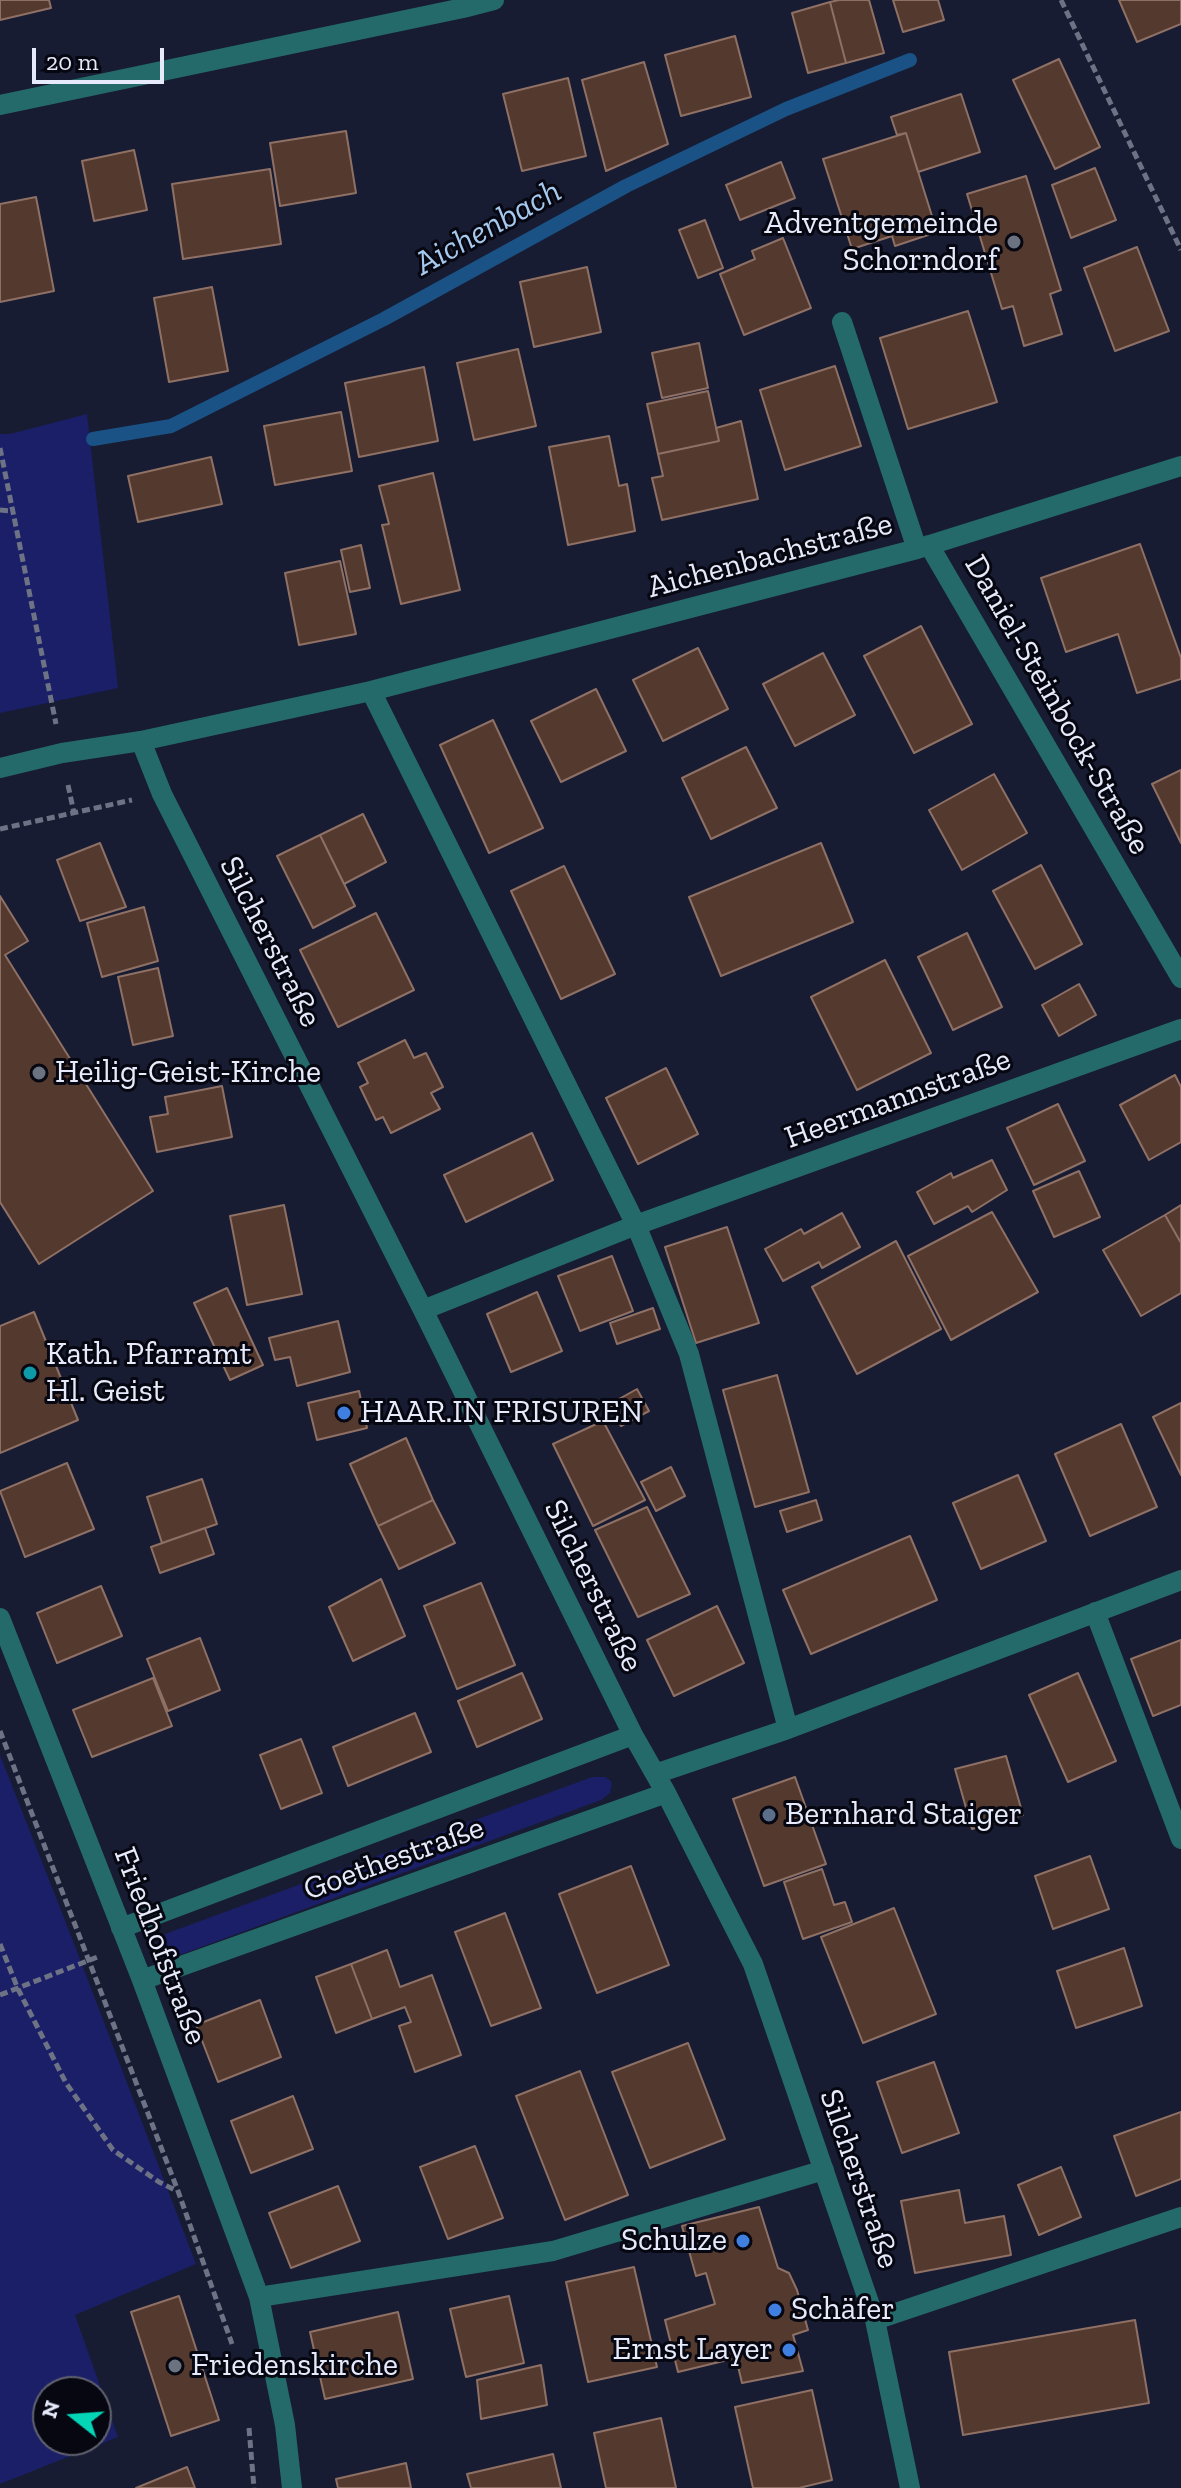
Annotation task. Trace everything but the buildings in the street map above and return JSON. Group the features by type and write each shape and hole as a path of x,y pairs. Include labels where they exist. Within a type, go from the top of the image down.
{"street":[{"path":"0,105 462,4 494,0"},
{"name":"Daniel-Steinbock-Straße","path":"842,322 923,547 1181,978"},
{"name":"Aichenbachstraße","path":"0,768 371,691 923,547 1181,466"},
{"path":"371,691 636,1225 689,1354 788,1729"},
{"name":"Silcherstraße","path":"141,741 162,794 423,1310 633,1735 753,1964 875,2320 910,2488"},
{"name":"Heermannstraße","path":"423,1310 636,1225 1181,1029"},
{"path":"655,1774 788,1729 1181,1580"},
{"path":"1095,1612 1181,1839"},
{"name":"Friedhofstraße","path":"0,1618 142,1980 259,2297 285,2425 292,2488"},
{"name":"Goethestraße","path":"124,1936 633,1735"},
{"name":"Goethestraße","path":"142,1980 666,1793"},
{"path":"259,2297 553,2251 824,2170"},
{"path":"875,2320 1181,2217"}],"path":[{"path":"1061,0 1181,250"},
{"path":"0,448 51,702"},
{"path":"0,510 12,511"},
{"path":"0,829 162,794"},
{"path":"0,1731 178,2191 233,2349"},
{"path":"0,1995 89,1960 124,1936"},
{"path":"0,1944 18,1989 66,2083 113,2150 159,2182 178,2191"},
{"path":"248,2421 254,2488"}],"shaded area":[{"path":"87,414 118,688 0,713 0,434"},
{"path":"0,1755 196,2264 75,2315 96,2376 32,2376 32,2456 70,2456 0,2484"},
{"path":"592,1777 605,1777 612,1782 610,1793 601,1800 174,1957 160,1950 159,1941 165,1934"},
{"path":"112,2420 118,2437 112,2439"}],"waterway":[{"name":"Aichenbach","path":"93,439 171,426 384,319 626,186 786,109 910,60"}],"place":[{"name":"Adventgemeinde Schorndorf","path":"1014,242"},
{"name":"Heilig-Geist-Kirche","path":"39,1073"},
{"name":"Kath. Pfarramt Hl. Geist","path":"30,1373"},
{"name":"HAAR.IN FRISUREN","path":"344,1413"},
{"name":"Bernhard Staiger","path":"769,1815"},
{"name":"Schulze","path":"743,2241"},
{"name":"Schäfer","path":"775,2310"},
{"name":"Ernst Layer","path":"789,2350"},
{"name":"Friedenskirche","path":"175,2366"}]}
